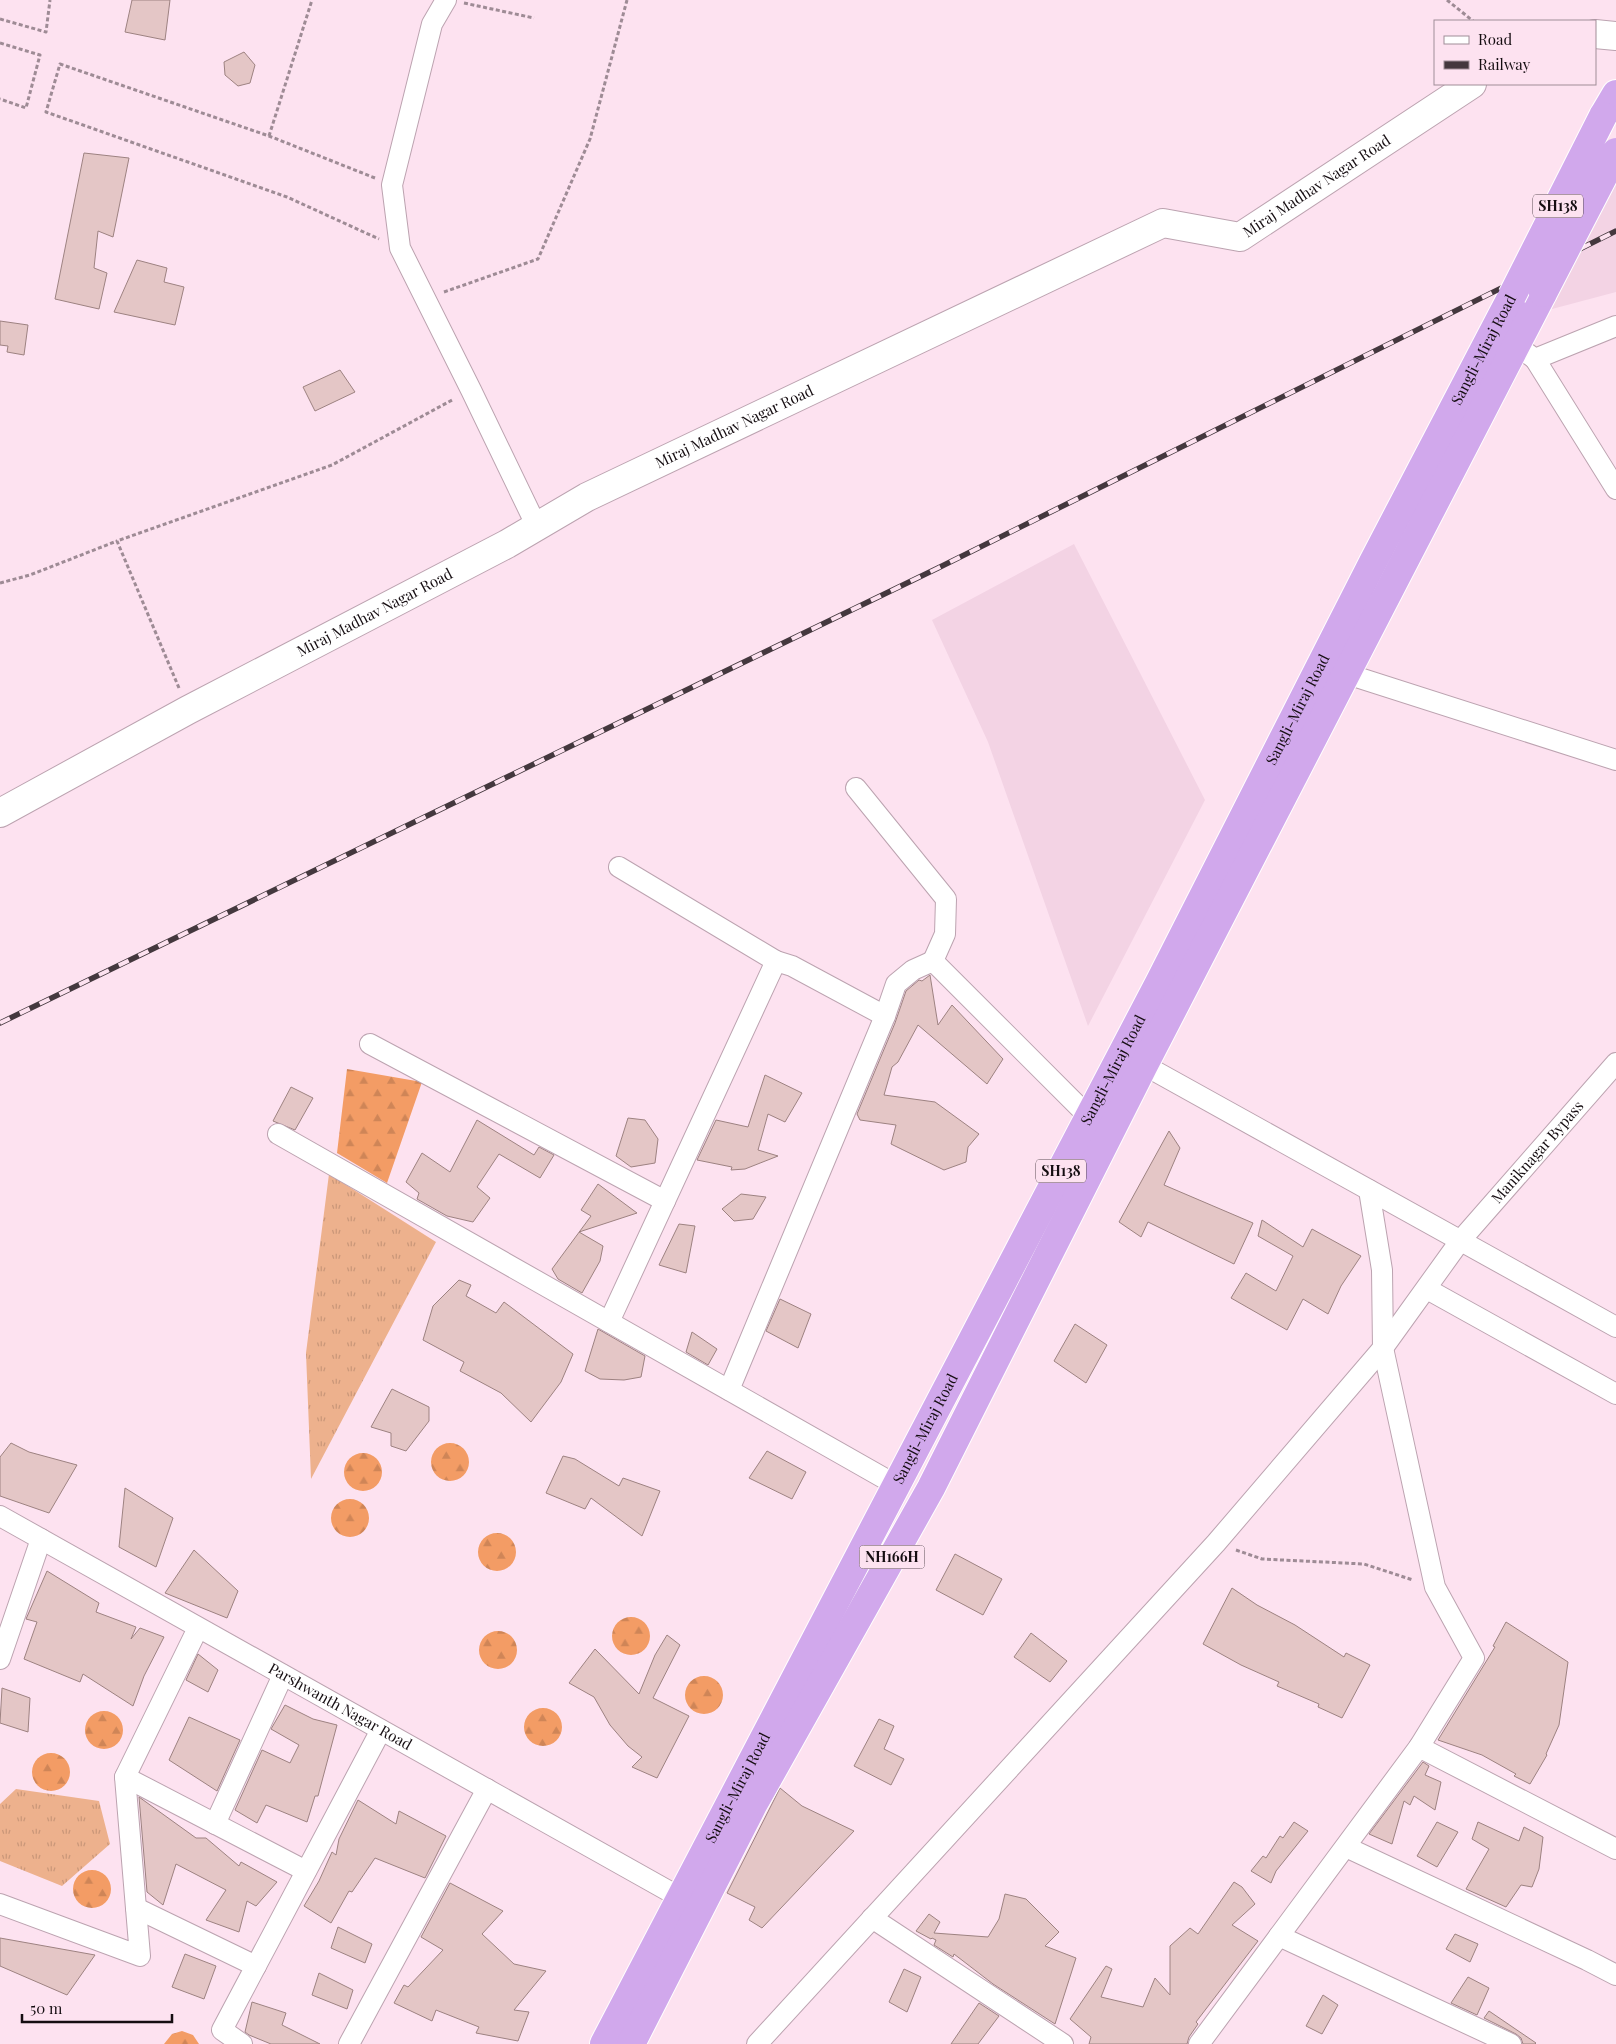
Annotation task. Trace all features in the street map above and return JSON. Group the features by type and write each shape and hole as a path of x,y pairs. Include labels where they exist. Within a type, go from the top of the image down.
{"highway":[{"name":"Sangli-Miraj Road","path":"631,2044 753,1805 931,1488 1144,1065 1347,674 1514,346 1512,296 1610,105"},
{"name":"Sangli-Miraj Road","path":"604,2044 1089,1117 1544,293 1616,152"}],"street":[{"path":"453,1 432,24 392,185 400,248 536,525"},
{"path":"1596,34 1616,36"},
{"name":"Miraj Madhav Nagar Road","path":"0,814 188,710 507,544 536,525 596,492 1163,223 1240,237 1470,85"},
{"path":"1616,326 1514,346 1616,489"},
{"path":"1347,674 1616,760"},
{"path":"729,1390 885,1016 896,984 912,970 933,961 945,934 946,899 856,788"},
{"path":"619,867 776,961 792,966 885,1016"},
{"path":"609,1322 776,961"},
{"path":"933,961 1089,1117"},
{"path":"370,1044 665,1201"},
{"name":"Maniknagar Bypass","path":"1427,1289 1460,1241 1616,1063"},
{"path":"1144,1065 1616,1327"},
{"path":"278,1134 896,1486"},
{"path":"1199,2044 1346,1847 1418,1746 1474,1658 1435,1587 1383,1348 1382,1270 1369,1190"},
{"path":"757,2044 1216,1543 1383,1348 1427,1289 1616,1394"},
{"name":"Parshwanth Nagar Road","path":"0,1516 681,1898"},
{"path":"0,1658 41,1539"},
{"path":"0,1904 140,1956 125,1777 198,1628"},
{"path":"214,1824 283,1675"},
{"path":"242,2044 222,2030 381,1730"},
{"path":"1418,1746 1616,1849"},
{"path":"125,1777 306,1871"},
{"path":"349,2044 487,1790"},
{"path":"1346,1847 1616,1975"},
{"path":"136,1908 256,1966"},
{"path":"872,1918 1063,2044"},
{"path":"1279,1936 1511,2044"}],"path":[{"path":"0,19 46,32 50,0"},
{"path":"269,136 312,0"},
{"path":"424,299 538,259 590,139 627,0"},
{"path":"1447,0 1472,20"},
{"path":"453,1 534,18"},
{"path":"0,43 40,55 26,108 0,99"},
{"path":"392,185 269,136 60,64 46,112 286,197 400,248"},
{"path":"0,583 30,575 117,541 332,465 471,390"},
{"path":"117,541 188,710"},
{"path":"1216,1543 1262,1559 1364,1564 1435,1587"}],"shaded area":[{"path":"1616,166 1616,292 1537,313"},
{"path":"1074,544 1205,800 1088,1026 988,742 932,620"}],"green space":[{"path":"347,1069 422,1082 387,1183 337,1153"},
{"path":"329,1174 436,1242 311,1479 306,1353"},
{"path":"450,1443 463,1449 469,1462 463,1475 450,1481 437,1475 431,1462 437,1449"},
{"path":"363,1453 376,1459 382,1472 376,1485 363,1491 350,1485 344,1472 350,1459"},
{"path":"350,1499 363,1505 369,1518 363,1531 350,1537 337,1531 331,1518 337,1505"},
{"path":"497,1533 510,1539 516,1552 510,1565 497,1571 484,1565 478,1552 484,1539"},
{"path":"631,1617 644,1623 650,1636 644,1649 631,1655 618,1649 612,1636 618,1623"},
{"path":"498,1631 511,1637 517,1650 511,1663 498,1669 485,1663 479,1650 485,1637"},
{"path":"704,1676 717,1682 723,1695 717,1708 704,1714 691,1708 685,1695 691,1682"},
{"path":"543,1708 556,1714 562,1727 556,1740 543,1746 530,1740 524,1727 530,1714"},
{"path":"104,1711 117,1717 123,1730 117,1743 104,1749 91,1743 85,1730 91,1717"},
{"path":"51,1753 64,1759 70,1772 64,1785 51,1791 38,1785 32,1772 38,1759"},
{"path":"16,1789 99,1801 110,1844 62,1886 0,1861 0,1804"},
{"path":"92,1870 105,1876 111,1889 105,1902 92,1908 79,1902 73,1889 79,1876"},
{"path":"182,2031 193,2035 199,2044 164,2044 172,2034"}],"building":[{"path":"132,0 170,0 165,40 125,32"},
{"path":"244,52 255,65 250,83 238,86 225,75 224,62"},
{"path":"84,153 129,158 113,237 98,231 94,268 107,273 99,309 55,299"},
{"path":"137,260 167,268 164,282 184,287 175,325 114,312"},
{"path":"0,321 28,325 24,355 7,352 8,346 0,345"},
{"path":"340,370 355,392 315,411 303,387"},
{"path":"930,975 938,1025 952,1005 1003,1059 987,1084 918,1025 898,1062 892,1067 884,1095 935,1102 979,1134 968,1147 966,1162 944,1170 891,1144 896,1125 860,1120 857,1114 895,1023 906,991 919,980 922,981"},
{"path":"765,1075 802,1093 785,1122 768,1114 758,1150 778,1156 745,1169 731,1170 732,1167 697,1160 716,1120 748,1127"},
{"path":"291,1087 313,1098 295,1130 273,1121"},
{"path":"628,1118 645,1120 658,1139 655,1163 631,1167 616,1156"},
{"path":"477,1120 534,1155 539,1147 554,1155 540,1178 499,1154 477,1187 490,1198 473,1222 447,1216 417,1199 419,1193 406,1182 422,1153 450,1172"},
{"path":"1169,1131 1180,1148 1164,1185 1253,1223 1234,1264 1148,1222 1141,1237 1119,1222"},
{"path":"598,1184 637,1213 579,1232 591,1216 581,1210"},
{"path":"741,1194 766,1197 753,1219 734,1221 722,1209"},
{"path":"1262,1220 1303,1247 1312,1229 1361,1256 1341,1286 1328,1314 1303,1299 1287,1330 1231,1298 1246,1273 1276,1291 1293,1256 1258,1236"},
{"path":"679,1224 695,1226 686,1273 659,1265"},
{"path":"579,1232 603,1246 600,1261 582,1293 558,1279 552,1269"},
{"path":"459,1280 471,1285 466,1296 496,1313 504,1302 573,1354 561,1382 531,1422 501,1393 460,1371 464,1362 423,1340 433,1306"},
{"path":"780,1299 811,1314 798,1348 766,1331"},
{"path":"1075,1324 1107,1345 1086,1383 1054,1361"},
{"path":"598,1329 645,1356 641,1377 624,1380 600,1379 585,1371"},
{"path":"692,1332 717,1349 708,1365 686,1352"},
{"path":"392,1389 429,1407 429,1421 406,1451 391,1446 391,1433 371,1427"},
{"path":"11,1443 29,1452 77,1465 49,1513 0,1496 0,1457"},
{"path":"767,1451 806,1472 792,1499 749,1478"},
{"path":"563,1456 575,1459 619,1486 623,1478 660,1491 642,1536 591,1498 585,1509 546,1493"},
{"path":"125,1488 173,1518 156,1567 119,1547"},
{"path":"194,1550 238,1591 227,1618 165,1593"},
{"path":"955,1554 1002,1579 983,1615 936,1590"},
{"path":"47,1571 99,1603 96,1612 136,1627 131,1639 140,1628 164,1637 144,1676 133,1706 83,1674 80,1682 24,1659 37,1622 26,1619"},
{"path":"1232,1588 1257,1605 1295,1625 1344,1657 1346,1653 1370,1665 1342,1718 1318,1707 1319,1704 1277,1686 1279,1682 1241,1665 1203,1644"},
{"path":"1506,1622 1568,1662 1559,1725 1547,1755 1530,1784 1482,1755 1438,1740 1495,1647 1493,1646"},
{"path":"1031,1633 1067,1661 1050,1682 1014,1657"},
{"path":"667,1635 680,1645 653,1698 689,1716 657,1778 632,1767 642,1757 628,1746 610,1725 594,1697 569,1683 595,1649 639,1694 655,1655"},
{"path":"198,1654 218,1670 208,1692 186,1680"},
{"path":"2,1688 30,1698 28,1732 0,1723"},
{"path":"285,1705 313,1719 337,1725 318,1796 315,1796 307,1822 266,1805 257,1823 235,1810 262,1750 290,1763 299,1745 271,1729"},
{"path":"189,1717 240,1740 217,1791 169,1760"},
{"path":"879,1719 894,1726 884,1749 904,1759 891,1785 854,1766"},
{"path":"1423,1762 1429,1766 1425,1775 1441,1782 1435,1810 1414,1796 1410,1805 1404,1801 1392,1844 1369,1834"},
{"path":"780,1788 802,1806 854,1831 762,1928 749,1920 755,1907 727,1893"},
{"path":"139,1797 196,1838 206,1838 239,1866 241,1862 277,1882 256,1906 247,1901 239,1932 206,1920 226,1890 176,1864 163,1905 147,1892"},
{"path":"358,1800 396,1824 399,1811 446,1836 425,1878 375,1858 352,1892 349,1891 331,1923 304,1906 319,1881 332,1852 336,1855 339,1839"},
{"path":"1294,1822 1308,1831 1276,1871 1271,1883 1251,1871 1263,1856 1266,1858 1280,1836 1283,1838"},
{"path":"1437,1822 1458,1832 1437,1867 1417,1856"},
{"path":"1478,1822 1519,1841 1524,1827 1543,1837 1539,1869 1532,1887 1521,1885 1506,1907 1466,1889 1489,1849 1472,1839"},
{"path":"1234,1882 1242,1887 1255,1904 1232,1925 1258,1941 1196,2022 1198,2024 1189,2037 1187,2044 1089,2044 1091,2037 1070,2019 1106,1966 1112,1969 1101,1997 1143,2007 1155,1978 1170,1995 1170,1946 1190,1928 1198,1934"},
{"path":"450,1883 503,1911 482,1934 514,1964 546,1971 514,2010 529,2012 518,2041 476,2033 479,2027 436,2010 432,2021 394,2003 404,1985 408,1987 443,1950 421,1937"},
{"path":"1005,1894 1026,1899 1059,1932 1045,1946 1076,1958 1055,2024 993,1984 954,1954 953,1957 934,1945 936,1940 916,1931 929,1914 940,1922 934,1933 988,1937 999,1919"},
{"path":"338,1927 372,1944 365,1963 331,1948"},
{"path":"1455,1934 1478,1944 1470,1962 1446,1949"},
{"path":"0,1938 95,1955 67,1995 0,1966"},
{"path":"185,1954 216,1966 204,1999 172,1987"},
{"path":"904,1969 921,1977 907,2012 889,2002"},
{"path":"319,1973 353,1990 347,2009 312,1995"},
{"path":"1468,1977 1489,1988 1477,2015 1451,2003"},
{"path":"1323,1995 1338,2005 1322,2034 1306,2026"},
{"path":"252,2002 286,2013 282,2025 320,2044 271,2044 249,2035 245,2032"},
{"path":"979,2003 999,2016 978,2044 951,2044"},
{"path":"1489,2011 1536,2043 1523,2044 1521,2038 1516,2034 1484,2018"}],"railway":[{"path":"0,1023 938,568 1616,231"}]}
